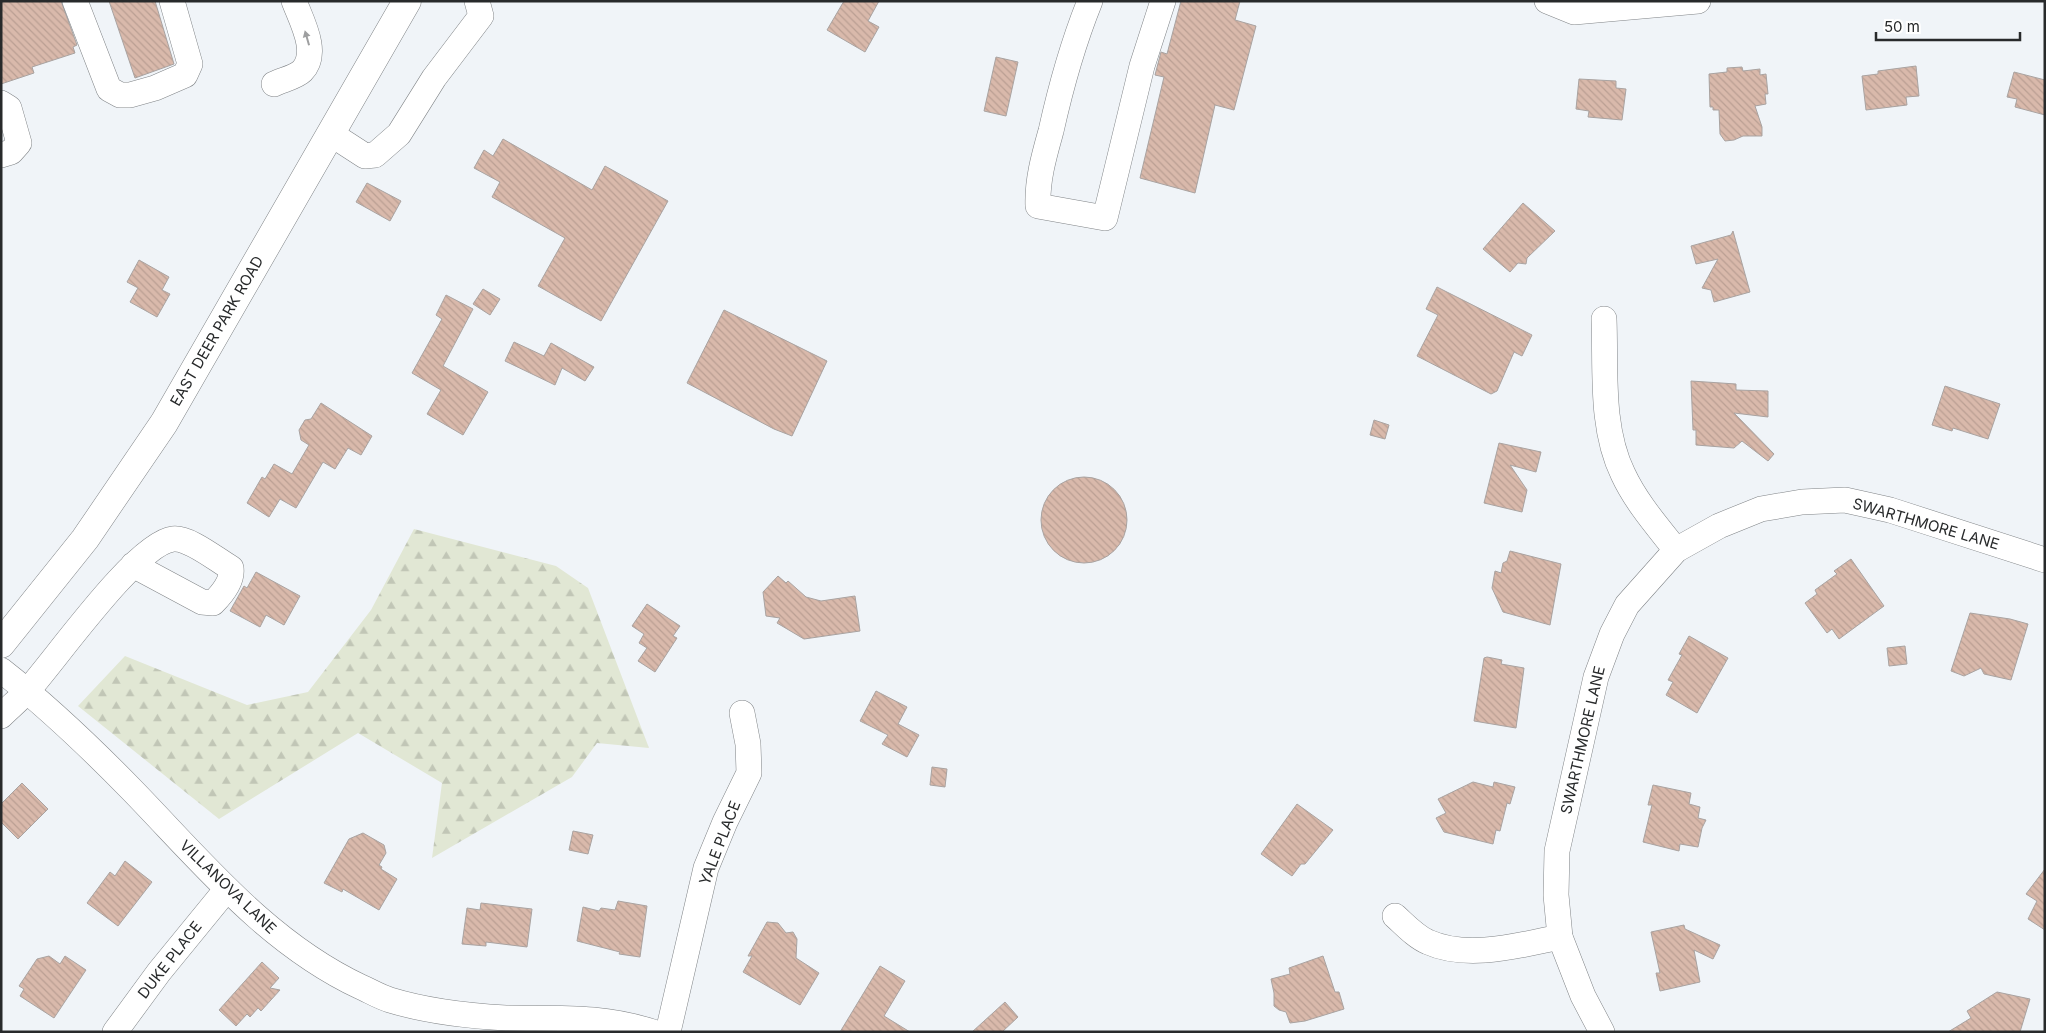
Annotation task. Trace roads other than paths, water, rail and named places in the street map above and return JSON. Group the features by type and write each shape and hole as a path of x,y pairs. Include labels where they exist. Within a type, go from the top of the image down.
{"main road":[{"name":"EAST DEER PARK ROAD","path":"1,644 85,539 164,423 407,1"}],"street":[{"path":"75,1 109,89 120,95 130,95 155,88 185,75 190,64 189,53 172,1"},
{"path":"274,84 302,71 310,57 308,41 294,1"},
{"path":"331,134 365,156 375,155 399,134 434,78 480,16 477,1"},
{"path":"1090,1 1075,38 1058,98 1037,186 1038,206 1105,218 1142,66 1163,1"},
{"path":"1547,1 1574,12 1698,1"},
{"path":"1,103 9,108 19,143 11,152 1,155"},
{"path":"1604,319 1606,411 1622,474 1645,510 1676,550"},
{"name":"SWARTHMORE LANE","path":"1602,1032 1583,996 1560,937 1556,895 1557,851 1596,677 1612,634 1628,605 1676,550 1719,526 1761,509 1802,502 1845,500 1890,510 2045,560"},
{"path":"1,716 28,691 132,565"},
{"name":"VILLANOVA LANE","path":"1,670 28,691 130,788 226,890 281,938 332,973 389,1000 449,1013 504,1018 592,1018 629,1024 653,1032"},
{"name":"YALE PLACE","path":"668,1032 706,868 725,822 749,774 748,744 742,713"},
{"name":"DUKE PLACE","path":"115,1032 159,972 226,890"},
{"path":"1394,916 1426,942 1444,948 1476,949 1512,946 1560,937"}]}
